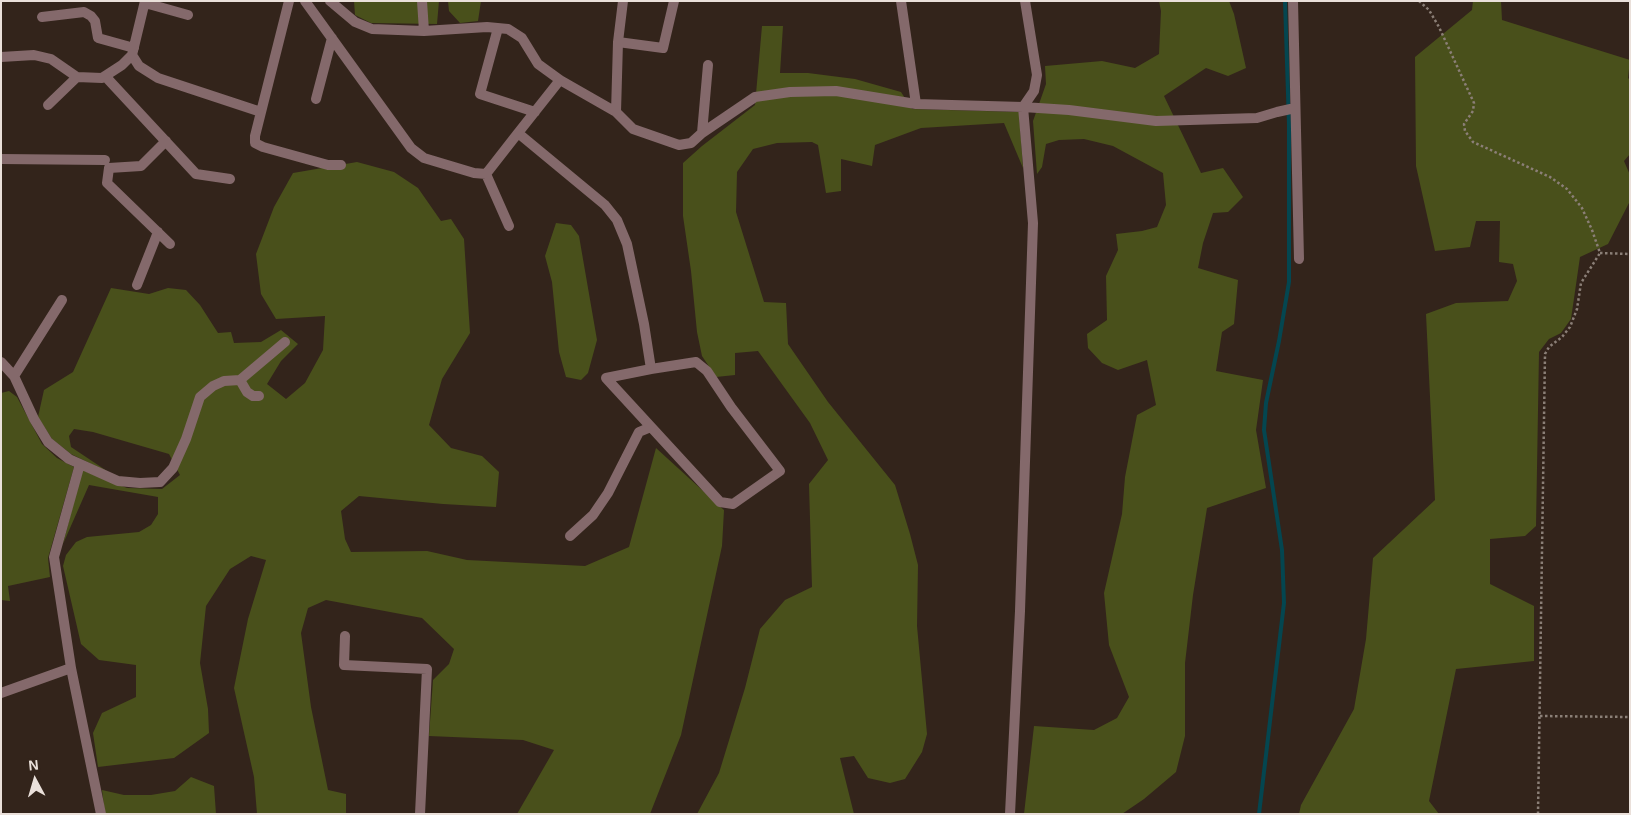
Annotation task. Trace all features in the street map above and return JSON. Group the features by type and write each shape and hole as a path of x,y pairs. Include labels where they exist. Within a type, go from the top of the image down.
{"street":[{"path":"290,1 255,142 263,147 328,165 341,165"},
{"path":"305,1 411,148 424,158 474,173 486,174"},
{"path":"330,1 354,22 372,29 424,31 486,27 508,29 522,38 538,64 560,80 616,112 633,129 679,146 691,143 702,133 754,97 790,92 836,92 916,104 1069,110 1156,121 1257,118 1291,109"},
{"path":"422,1 424,31"},
{"path":"616,112 618,42 623,1"},
{"path":"618,42 663,48 674,1"},
{"path":"901,1 916,104"},
{"path":"1010,814 1020,611 1033,223 1023,107 1034,91 1037,75 1025,1"},
{"path":"1293,1 1291,109 1299,259"},
{"path":"1,57 34,55 51,59 77,77 102,78 122,65 133,52 145,2 188,15"},
{"path":"42,17 84,12 95,21 98,38 133,52 139,66 158,78 261,112"},
{"path":"498,28 480,94 535,112"},
{"path":"316,99 332,38"},
{"path":"702,133 708,65"},
{"path":"105,76 196,174 230,179"},
{"path":"48,105 77,77"},
{"path":"486,174 560,80"},
{"path":"518,133 605,205 617,220 627,244 644,324 651,369"},
{"path":"166,141 141,166 109,168 107,183 170,244"},
{"path":"1,159 105,160"},
{"path":"486,174 509,226"},
{"path":"137,285 158,232"},
{"path":"14,376 62,300"},
{"path":"1,362 14,376 34,419 48,442 69,460 118,481 160,482 173,468 186,439 200,397 213,386 224,381 240,380 285,342"},
{"path":"696,362 707,371 731,407 780,470 733,504 720,502 606,378 651,369 696,362"},
{"path":"240,380 247,392 253,396 259,396"},
{"path":"570,536 593,515 608,493 639,432 651,427"},
{"path":"80,464 54,557 71,668 101,814"},
{"path":"344,636 344,665 428,669 420,814"},
{"path":"1,693 71,668"}],"path":[{"path":"1419,1 1429,10 1439,27 1474,103 1473,111 1464,124 1464,131 1473,142 1550,177 1567,189 1582,208 1600,253"},
{"path":"1600,253 1630,254"},
{"path":"1538,814 1545,354 1549,347 1570,328 1577,309 1581,284 1600,253"},
{"path":"1540,716 1630,717"}],"green space":[{"path":"354,1 439,1 437,24 371,23 355,15"},
{"path":"448,1 481,1 478,21 460,23 449,11"},
{"path":"1159,1 1229,1 1234,14 1246,68 1228,76 1206,68 1164,96 1201,173 1223,168 1243,197 1228,212 1213,213 1203,243 1198,268 1238,280 1234,324 1222,332 1216,371 1263,380 1256,430 1266,488 1207,508 1193,595 1185,663 1185,736 1176,772 1144,799 1122,814 1024,814 1034,726 1094,730 1117,718 1129,697 1109,645 1104,593 1122,514 1125,477 1137,415 1156,405 1147,360 1118,370 1102,363 1088,348 1087,334 1107,320 1106,276 1118,250 1116,234 1157,227 1166,205 1163,173 1113,146 1084,139 1059,140 1046,144 1042,167 1037,174 1033,121 1046,84 1045,66 1102,61 1135,68 1159,54 1161,11"},
{"path":"1473,1 1501,1 1502,20 1630,60 1628,78 1630,80 1630,154 1624,161 1630,175 1630,201 1608,244 1580,257 1571,319 1561,333 1549,339 1539,352 1536,526 1525,536 1490,539 1490,584 1534,606 1534,661 1456,669 1429,801 1439,814 1299,814 1301,805 1354,709 1366,639 1373,558 1435,500 1426,314 1456,303 1508,301 1517,281 1513,264 1499,262 1500,221 1476,221 1470,247 1435,251 1416,166 1415,57 1472,10"},
{"path":"762,26 783,26 780,73 808,73 855,79 901,92 912,109 1019,112 1023,168 1004,123 921,128 875,145 872,166 841,159 841,191 826,193 818,145 812,142 777,143 753,149 737,172 736,212 764,302 786,303 788,344 828,402 895,485 918,565 917,626 927,734 922,752 905,779 890,783 868,778 854,756 840,758 854,814 697,814 719,773 745,688 760,629 785,600 812,587 809,484 828,460 810,423 758,351 735,353 735,375 716,377 702,356 697,332 683,216 683,163 755,105"},
{"path":"357,162 394,172 418,188 441,221 451,219 464,239 470,333 442,379 429,425 451,448 482,456 499,472 496,507 359,496 341,511 345,539 351,552 427,551 467,560 585,566 629,547 656,448 724,510 722,546 681,735 650,814 517,814 554,750 523,740 429,736 433,680 449,664 454,649 422,618 326,600 308,608 301,633 311,707 328,790 346,794 346,814 257,814 254,777 234,688 248,619 266,560 251,556 230,569 206,606 200,663 208,709 209,733 174,758 98,767 93,733 102,713 136,697 136,665 99,660 81,644 63,566 66,555 76,542 87,537 139,532 151,525 158,514 158,497 89,485 63,544 82,470 127,488 162,489 180,475 169,454 93,432 74,429 69,436 71,447 110,473 71,454 52,439 38,417 44,390 73,372 111,288 149,294 168,288 186,290 200,305 218,333 231,332 234,343 261,342 281,330 298,344 281,361 267,384 286,399 305,383 323,350 325,316 276,319 261,294 256,254 274,207 293,173"},
{"path":"556,223 571,225 579,236 597,340 588,373 581,380 566,377 559,352 552,282 545,256"},
{"path":"9,391 17,397 42,444 57,458 74,467 48,558 50,577 8,586 10,601 1,600 1,393"},
{"path":"191,777 214,786 216,814 105,814 102,790 124,795 151,795 175,791"}],"waterway":[{"path":"1259,814 1284,603 1282,550 1264,430 1266,403 1289,282 1289,125 1285,1"}]}
